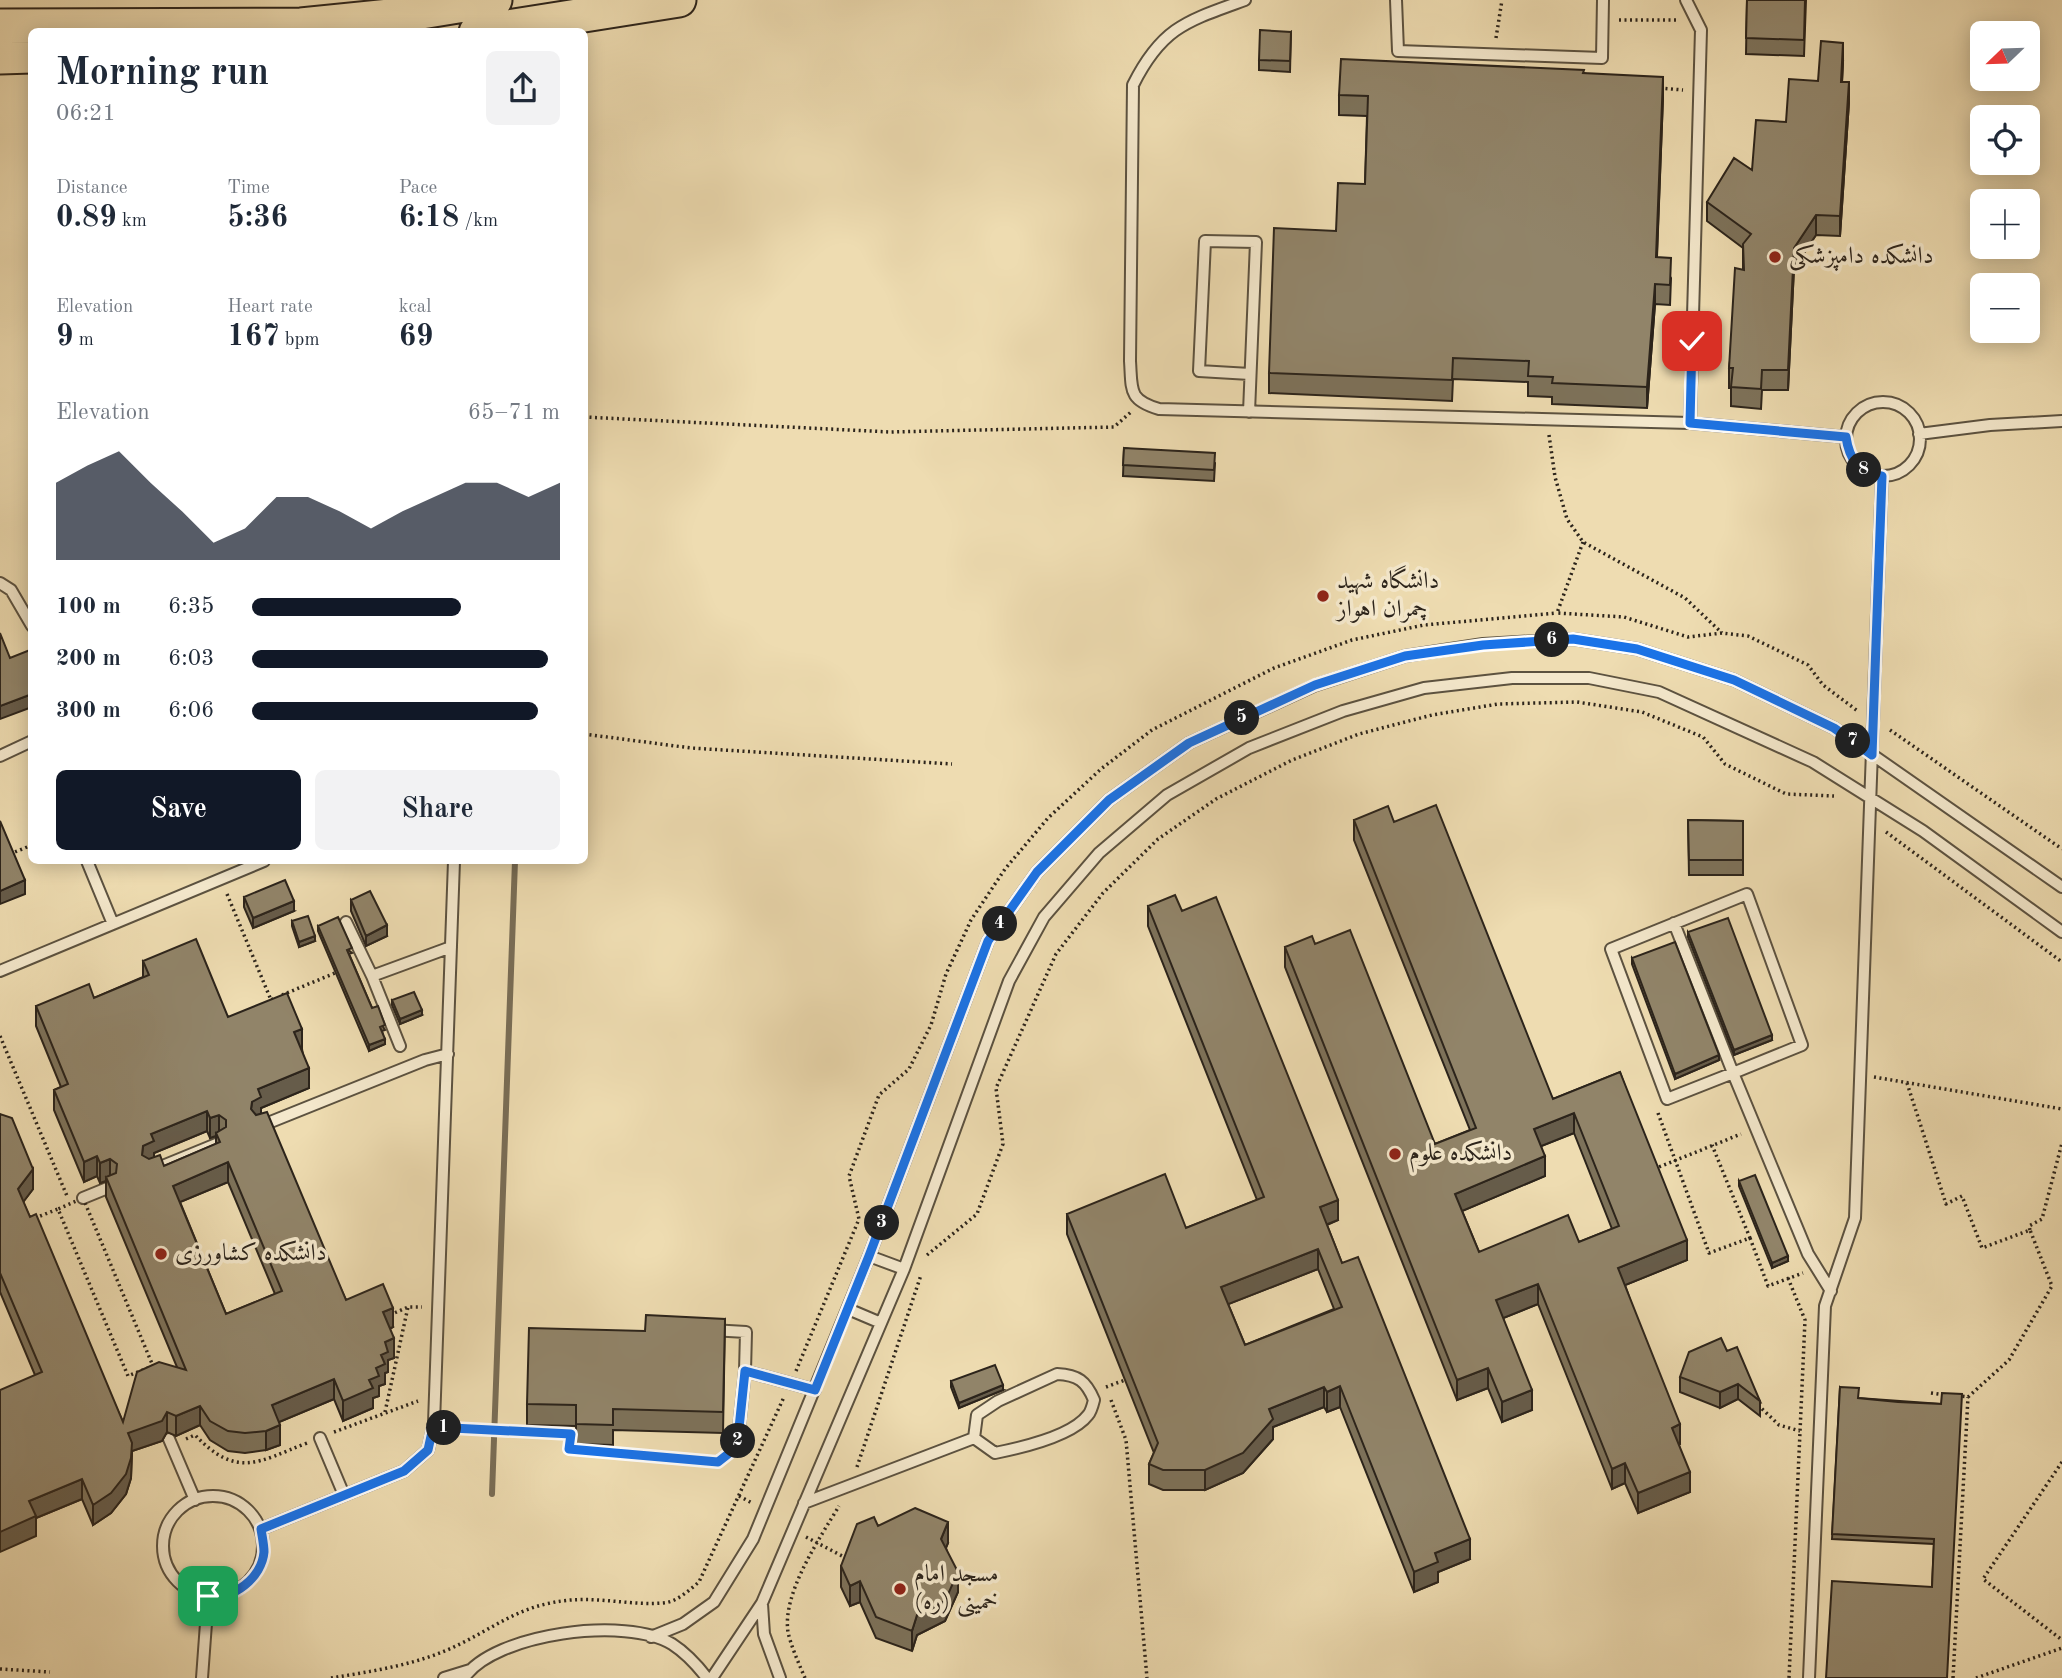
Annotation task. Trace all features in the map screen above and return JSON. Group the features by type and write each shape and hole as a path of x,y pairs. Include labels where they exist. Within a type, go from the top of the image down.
{"main road":[{"path":"0,26 301,25 409,14 495,0"},
{"path":"501,28 679,0"},
{"path":"0,57 28,56"}],"lane":[{"path":"1245,0 1202,15 1171,32 1148,55 1133,85 1129,361 1132,392 1141,404 1159,409 1690,423 1846,437"},
{"path":"1396,0 1398,51 1602,58 1603,0"},
{"path":"1686,0 1701,30 1690,423"},
{"path":"1249,412 1256,242 1205,241 1199,371 1250,374"},
{"path":"1877,402 1894,404 1908,412 1919,434 1920,442 1915,458 1904,470 1882,476 1872,475 1858,467 1848,453 1846,437 1850,421 1861,409 1877,402"},
{"path":"1919,434 1990,425 2062,421"},
{"path":"1809,1678 1825,1306 1855,1218 1882,476"},
{"path":"0,583 11,590 28,619"},
{"path":"651,1637 683,1624 714,1602 753,1539 869,1256 988,941 1037,872 1109,800 1189,743 1315,685 1405,656 1483,645 1573,639 1637,649 1734,680 1834,728 2062,887"},
{"path":"444,1678 467,1674 518,1644 581,1631 618,1632 671,1643 709,1678 762,1603 904,1269 1009,981 1044,918 1099,853 1167,795 1249,748 1343,711 1424,688 1512,678 1589,678 1659,692 1814,762 1923,831 2062,932"},
{"path":"0,756 28,743"},
{"path":"88,864 113,924"},
{"path":"0,971 257,864"},
{"path":"261,1529 404,1471 428,1450 435,1401 454,864"},
{"path":"1747,894 1802,1045 1732,1073 1667,1100 1611,949 1747,894"},
{"path":"346,922 372,976 400,1046"},
{"path":"1674,923 1732,1073 1816,1268 1830,1291"},
{"path":"372,976 451,947"},
{"path":"258,1127 425,1060 447,1054"},
{"path":"149,1171 219,1143"},
{"path":"83,1198 110,1187"},
{"path":"869,1256 904,1269"},
{"path":"848,1309 881,1323"},
{"path":"696,1330 746,1332 737,1447"},
{"path":"745,1371 815,1390"},
{"path":"1057,1374 1073,1375 1087,1384 1094,1400 1088,1415 1072,1427 1026,1447 995,1453 974,1438 977,1415 998,1401 1057,1374"},
{"path":"320,1438 344,1495"},
{"path":"804,1503 974,1438"},
{"path":"170,1442 195,1500"},
{"path":"202,1496 227,1497 248,1509 261,1529 264,1553 255,1576 236,1592 208,1596 189,1591 171,1574 163,1551 166,1527 181,1507 202,1496"},
{"path":"202,1678 208,1596"},
{"path":"762,1603 764,1634 780,1678"}],"path":[{"path":"1493,54 1502,0"},
{"path":"1602,21 1696,19"},
{"path":"1659,88 1699,92"},
{"path":"588,417 890,432 1114,427 1141,404"},
{"path":"1548,419 1555,477 1567,519 1583,542 1685,598 1722,633"},
{"path":"1583,542 1556,613 1624,617 1688,637 1722,633 1748,636 1808,665 1823,685 1843,702 1874,720 2062,849"},
{"path":"805,1678 788,1631 791,1604 806,1562 851,1485 928,1252 977,1214 1003,1144 996,1088 1056,954 1103,893 1157,839 1216,799 1292,760 1359,734 1432,715 1498,704 1577,702 1642,712 1703,737 1725,764 1786,794 1840,796 2062,962"},
{"path":"588,735 691,748 952,764"},
{"path":"8,854 28,846"},
{"path":"220,879 275,1008"},
{"path":"271,1000 364,960"},
{"path":"0,1036 70,1204"},
{"path":"1860,1075 2062,1109"},
{"path":"1907,1083 1946,1204 1962,1196 1982,1248 2030,1230"},
{"path":"1657,1108 1709,1252 1750,1238"},
{"path":"1651,1170 1756,1128"},
{"path":"1953,1678 1968,1397 2009,1360 2052,1286 2029,1226 2042,1219 2062,1143"},
{"path":"1712,1145 1768,1286 1816,1268"},
{"path":"24,1223 83,1198 153,1366 128,1376 58,1209"},
{"path":"1788,1279 1805,1320 1789,1678"},
{"path":"388,1316 408,1307 438,1306"},
{"path":"384,1412 408,1307"},
{"path":"141,1371 144,1379"},
{"path":"1091,1393 1125,1380"},
{"path":"1106,1387 1126,1440 1147,1678"},
{"path":"1931,1393 1968,1397"},
{"path":"170,1442 195,1435 212,1453 240,1465 258,1462 412,1401 435,1401"},
{"path":"1756,1402 1779,1425 1800,1432 1820,1434"},
{"path":"433,1427 571,1434 569,1449 718,1462 737,1447"},
{"path":"2062,1462 1983,1579 2062,1640"},
{"path":"1976,1678 2062,1648"},
{"path":"0,1669 50,1672"}],"building":[{"path":"1747,0 1805,0 1804,40 1746,38"},
{"path":"1260,30 1291,32 1290,61 1259,60"},
{"name":"دانشکده دامپزشکی","path":"1821,41 1843,43 1841,82 1849,82 1840,216 1816,215 1794,248 1788,370 1762,370 1761,389 1731,387 1733,368 1729,368 1735,268 1744,270 1743,244 1751,234 1707,202 1734,158 1752,170 1756,120 1786,122 1789,79 1818,81"},
{"path":"1341,59 1584,70 1583,73 1663,77 1656,257 1671,258 1670,285 1655,284 1647,387 1552,383 1553,377 1528,376 1529,361 1453,358 1452,380 1269,373 1274,228 1336,231 1338,183 1365,184 1368,96 1339,95"},
{"path":"1124,448 1215,453 1214,470 1123,465"},
{"path":"0,633 10,658 28,651 28,696 0,706"},
{"name":"دانشکده علوم","path":"1436,805 1553,1099 1620,1072 1687,1240 1618,1268 1680,1424 1672,1428 1690,1472 1638,1493 1625,1463 1612,1469 1538,1284 1496,1300 1532,1390 1502,1402 1488,1368 1457,1380 1285,947 1312,936 1315,944 1350,930 1435,1144 1476,1128 1354,820 1388,806 1394,822","holes":["1574,1113 1619,1226 1579,1242 1568,1215 1479,1252 1455,1194 1545,1156 1534,1129"]},
{"path":"1688,820 1743,821 1743,860 1689,860"},
{"path":"0,821 25,880 0,891"},
{"path":"285,880 294,901 253,918 244,897"},
{"path":"370,891 387,925 366,936 351,900"},
{"path":"1175,895 1182,911 1216,897 1338,1200 1320,1207 1342,1263 1358,1257 1470,1539 1435,1553 1438,1562 1414,1572 1340,1386 1327,1392 1324,1387 1269,1409 1273,1419 1243,1453 1205,1470 1163,1470 1149,1464 1158,1443 1067,1214 1165,1174 1186,1228 1264,1197 1148,906","holes":["1318,1249 1342,1307 1245,1345 1221,1287"]},
{"path":"308,916 315,936 299,942 292,921"},
{"path":"338,917 352,948 347,950 372,1008 378,1006 385,1025 380,1027 385,1039 369,1045 318,926"},
{"path":"1728,918 1772,1035 1734,1050 1688,932"},
{"path":"196,939 228,1017 287,993 302,1029 294,1032 309,1068 258,1089 261,1097 252,1102 251,1109 256,1115 267,1112 346,1300 383,1284 393,1308 383,1312 394,1338 385,1342 388,1352 381,1355 385,1364 376,1368 379,1376 369,1380 373,1388 343,1401 334,1379 272,1405 280,1425 266,1431 228,1431 210,1421 200,1406 176,1416 167,1412 162,1421 128,1433 132,1443 131,1458 126,1474 111,1493 93,1505 82,1479 29,1501 36,1516 0,1532 0,1390 42,1372 0,1273 0,1114 12,1118 33,1169 18,1189 30,1217 36,1214 123,1422 137,1372 159,1362 186,1370 106,1177 116,1173 117,1164 110,1159 100,1163 97,1156 84,1162 54,1090 68,1084 36,1006 89,984 94,998 149,975 143,961","holes":["207,1111 210,1118 219,1115 226,1120 226,1127 216,1133 220,1142 164,1166 160,1155 149,1159 142,1155 143,1146 154,1141 151,1134","228,1162 282,1291 226,1314 173,1186"]},
{"path":"1675,942 1719,1055 1675,1074 1632,958"},
{"path":"414,992 422,1010 400,1019 392,1000"},
{"path":"1755,1175 1788,1256 1772,1263 1739,1181"},
{"path":"646,1315 725,1319 723,1412 613,1409 613,1425 576,1424 576,1405 527,1404 529,1328 645,1331"},
{"path":"1721,1338 1727,1351 1737,1347 1760,1401 1738,1384 1720,1392 1680,1377 1689,1352"},
{"path":"995,1365 1003,1385 959,1403 951,1381"},
{"path":"1840,1387 1859,1388 1858,1398 1898,1402 1941,1404 1942,1393 1962,1394 1947,1678 1826,1678 1832,1581 1932,1587 1934,1539 1832,1534"},
{"name":"مسجد امام خمینی (ره)","path":"915,1508 948,1522 941,1539 958,1572 945,1601 917,1615 912,1631 876,1617 860,1581 850,1586 841,1566 857,1524 874,1517 878,1526"}],"waterway":[{"path":"492,1494 515,864"}],"place":[{"name":"دانشکده دامپزشکی","path":"1775,257"},
{"name":"دانشگاه شهید چمران اهواز","path":"1323,596"},
{"name":"دانشکده علوم","path":"1395,1154"},
{"name":"دانشکده کشاورزی","path":"161,1254"},
{"name":"مسجد امام خمینی (ره)","path":"900,1589"}],"route":[{"path":"208,1596 236,1592 255,1576 264,1553 261,1529 404,1471 428,1450 433,1427 571,1434 569,1449 718,1462 737,1447 745,1371 815,1390 869,1256 988,941 1037,872 1109,800 1189,743 1315,685 1405,656 1483,645 1573,639 1637,649 1734,680 1834,728 1872,755 1882,476 1872,475 1858,467 1848,453 1846,437 1690,423 1692,341"}]}
